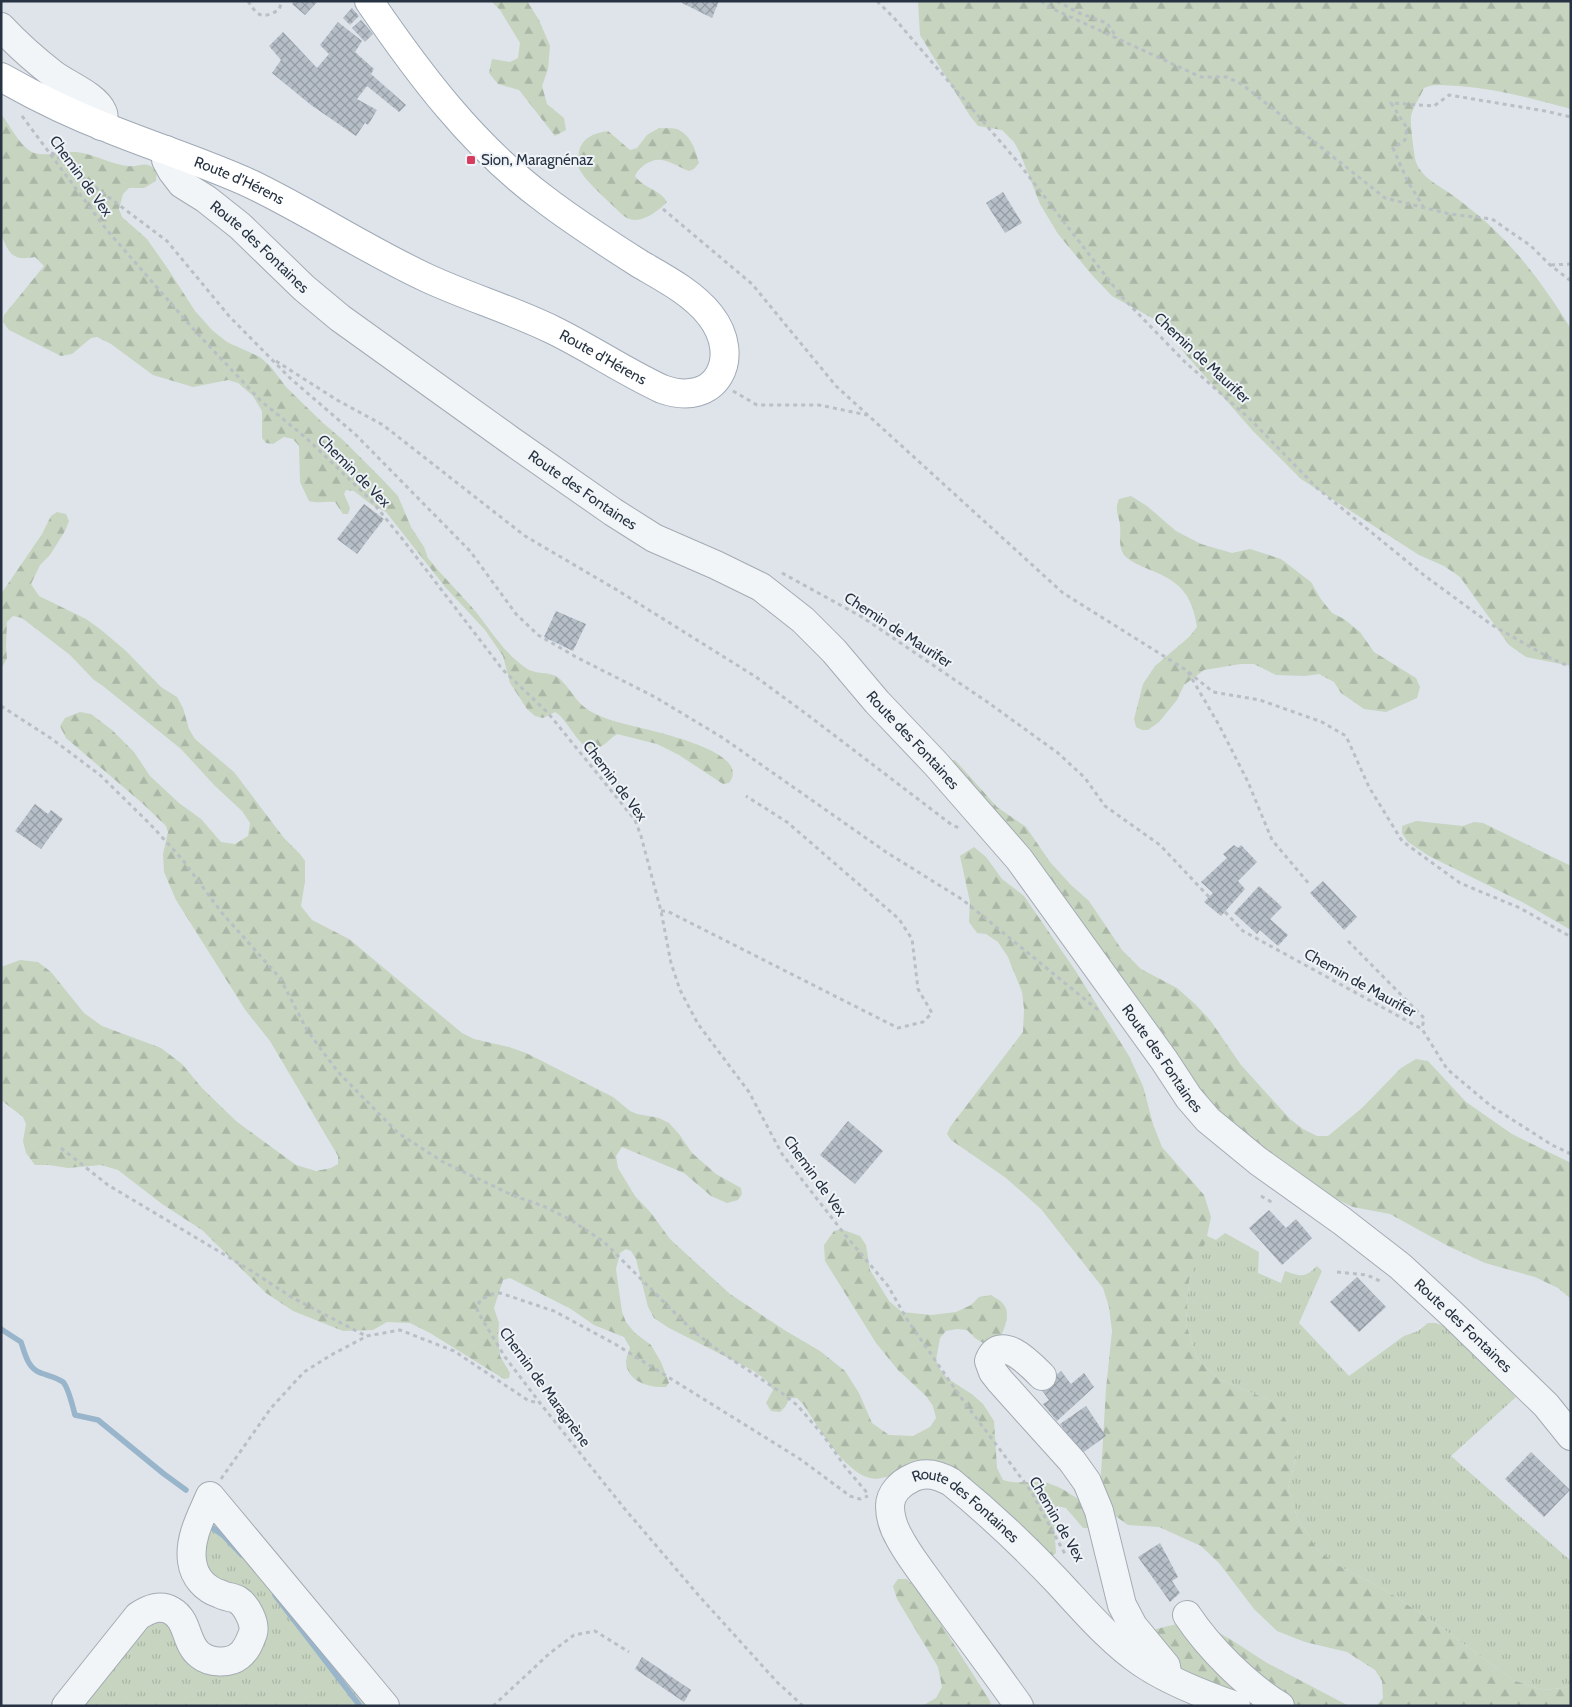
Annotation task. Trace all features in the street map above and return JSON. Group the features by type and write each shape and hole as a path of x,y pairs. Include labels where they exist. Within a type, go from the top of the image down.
{"main road":[{"path":"368,1 443,102 495,157 522,182 565,214 678,288 705,309 718,327 724,348 724,366 716,380"},
{"name":"Route d'Hérens","path":"1,77 101,126 212,167 266,192 384,257 428,278 553,330 662,389 676,393 690,393 707,387 716,380"}],"street":[{"path":"1,27 13,40 54,74 94,101 102,110 104,116 101,126"},
{"name":"Route des Fontaines","path":"166,150 166,160 182,184 206,199 240,226 304,288 340,318 612,512 654,538 716,564 761,587 804,620 834,650 877,702 936,764 1019,859 1164,1060 1189,1098 1208,1120 1258,1161 1342,1221 1400,1266 1546,1405 1571,1436"},
{"path":"1042,1376 1023,1359 1009,1350 996,1351 989,1361 993,1372 1000,1381 1072,1461 1087,1482 1099,1511 1122,1604 1133,1626 1168,1669 1167,1677"},
{"name":"Route des Fontaines","path":"1019,1706 900,1539 891,1518 879,1501 891,1498 904,1482 916,1476 930,1474 952,1482 1023,1547 1117,1642 1142,1663 1167,1677 1213,1698 1236,1706"},
{"path":"66,1706 138,1616 151,1608 167,1608 180,1616 192,1645 200,1655 215,1661 226,1661 239,1656 248,1646 254,1630 250,1615 239,1600 218,1594 204,1586 196,1574 192,1560 194,1532 210,1496 385,1706"},
{"path":"1187,1615 1198,1632 1248,1683 1280,1706"}],"path":[{"path":"248,1 258,14 264,16 279,10 282,1"},
{"name":"Chemin de Maurifer","path":"877,1 894,18 1018,161 1122,297 1185,362 1251,420 1317,488 1425,576 1492,625 1571,668"},
{"path":"1041,1 1051,8 1201,77 1227,77 1244,85 1385,198 1450,214 1492,219 1531,246 1550,266 1571,281"},
{"path":"1057,1 1079,14 1107,24 1117,39"},
{"path":"1424,208 1407,180 1393,148 1405,140 1407,128 1391,103 1434,106 1448,95 1571,117"},
{"name":"Chemin de Vex","path":"18,110 106,229 195,331 262,401 305,437 370,499 503,670 548,713 635,820 661,911 671,963 680,990 698,1024 749,1092 782,1154 888,1286 908,1321 962,1399 1030,1491 1070,1564"},
{"path":"50,153 56,155 75,172 167,241 229,316 290,378 356,436 470,551 516,614 538,635 576,657 656,697 724,738 886,852 962,900 1099,1011"},
{"path":"663,209 752,284 836,386 1063,593 1186,670 1213,692 1260,700 1322,722 1346,736 1369,787 1402,841 1460,883 1520,908 1571,938"},
{"path":"1550,266 1571,264"},
{"path":"270,357 337,400 383,425 525,536 617,590 756,677 952,825 970,831"},
{"path":"716,380 757,405 819,405 868,415"},
{"name":"Chemin de Maurifer","path":"781,573 862,617 986,701 1058,753 1084,778 1105,806 1160,845 1209,897"},
{"path":"1186,670 1220,725 1248,782 1272,840 1310,885"},
{"path":"1,706 52,739 100,775 150,824 182,859 222,913 280,978 307,1030 339,1073 391,1127 416,1146 443,1162 512,1195 550,1210 590,1231 604,1242 692,1330 797,1405 823,1435 846,1468 879,1501"},
{"path":"661,911 667,912 898,1028 923,1022 932,1013 918,989 912,939 899,919 786,822 746,796"},
{"name":"Chemin de Maurifer","path":"1224,912 1243,931 1422,1030 1447,1069 1491,1106 1571,1154"},
{"path":"1348,941 1424,1018 1422,1030"},
{"path":"62,1148 108,1185 293,1298 367,1336"},
{"name":"Chemin de Maragnène","path":"803,1706 777,1682 700,1597 624,1508 540,1403 505,1357 479,1314 480,1300 484,1297 500,1293 554,1311 616,1344 800,1458 850,1496 879,1501"},
{"path":"210,1496 271,1408 304,1372 367,1336 400,1330 454,1351 529,1401 540,1403"},
{"path":"493,1706 550,1653 574,1635 595,1631 629,1652"}],"green space":[{"path":"491,1 527,1 539,20 550,46 548,69 542,86 547,104 564,118 566,130 555,136 519,90 498,84 489,73 492,59 510,62 518,58 520,43 500,10"},
{"path":"918,1 1571,1 1571,109 1487,89 1437,85 1424,88 1413,109 1411,119 1415,159 1419,168 1432,182 1473,211 1505,241 1546,291 1571,329 1571,666 1526,657 1509,645 1460,577 1444,566 1419,555 1301,479 1253,431 1181,349 1171,333 1154,319 1112,296 1058,234 1040,204 1014,142 1002,130 978,126 970,116 920,35"},
{"path":"1,114 26,148 34,153 76,152 121,165 149,165 153,167 157,171 156,181 144,188 129,188 123,194 119,209 122,217 147,239 195,311 212,330 227,342 260,357 271,367 286,387 343,440 398,496 411,527 424,547 428,558 476,612 505,649 518,662 530,670 551,674 559,678 586,709 602,717 689,741 710,750 725,760 733,771 729,783 723,784 679,755 657,744 617,734 601,747 592,749 580,742 555,712 543,718 535,716 527,709 510,683 503,656 485,630 446,588 386,512 372,505 354,491 346,490 344,494 350,508 348,514 343,514 335,502 309,501 300,482 299,446 293,439 284,437 273,444 266,443 262,438 262,411 253,396 238,383 228,380 193,387 153,375 111,344 97,337 91,338 72,354 61,356 9,330 3,322 4,315 44,266 35,257 22,258 13,255 1,235"},
{"path":"659,128 679,130 687,136 699,163 694,169 689,171 662,160 654,160 642,166 635,176 661,195 667,202 649,216 632,220 620,212 586,179 577,163 579,152 586,139 598,133 608,131 630,150 637,148 647,135"},
{"path":"1131,496 1147,506 1176,531 1201,544 1232,553 1250,549 1281,559 1311,582 1320,598 1332,613 1344,619 1360,632 1374,652 1416,678 1420,687 1417,698 1386,712 1364,709 1341,693 1334,682 1319,674 1305,676 1276,675 1254,664 1241,664 1204,670 1184,685 1177,700 1159,722 1148,730 1136,727 1134,719 1143,684 1155,666 1189,637 1197,627 1192,605 1176,584 1168,578 1132,561 1122,552 1117,507 1119,499"},
{"path":"57,512 66,514 69,521 50,555 40,565 31,584 39,596 86,619 100,629 125,650 161,687 177,697 183,708 189,729 195,739 234,772 284,838 305,861 305,881 301,906 312,920 349,939 462,1033 474,1039 526,1053 613,1097 630,1111 659,1118 669,1123 692,1153 716,1174 741,1188 742,1194 738,1200 727,1203 711,1196 684,1173 622,1147 616,1156 618,1168 635,1196 651,1213 670,1239 730,1294 820,1351 845,1371 859,1393 872,1423 889,1435 913,1436 930,1427 936,1418 933,1406 926,1396 898,1370 876,1343 825,1261 824,1245 834,1231 841,1229 860,1236 866,1245 870,1270 889,1301 902,1312 931,1315 956,1312 971,1305 979,1297 991,1295 1000,1300 1006,1309 1007,1320 996,1345 988,1346 975,1338 967,1330 946,1331 940,1338 936,1360 947,1378 983,1404 994,1421 997,1468 1003,1480 1047,1483 1063,1489 1086,1505 1090,1528 1083,1528 1066,1508 1057,1506 1053,1512 1056,1553 1050,1558 1021,1528 904,1471 878,1479 860,1474 832,1447 797,1398 790,1398 780,1412 771,1411 766,1403 773,1390 766,1380 752,1370 669,1328 654,1318 648,1307 636,1259 631,1251 626,1249 620,1253 616,1269 622,1312 626,1322 635,1333 651,1345 661,1362 669,1383 666,1387 647,1385 630,1374 627,1369 626,1358 630,1347 624,1337 594,1325 571,1309 510,1278 503,1280 494,1308 499,1323 500,1356 510,1373 509,1378 504,1379 430,1333 410,1323 387,1322 373,1330 343,1331 293,1311 266,1293 202,1230 162,1204 118,1170 101,1165 68,1168 35,1165 26,1153 23,1141 26,1124 23,1117 1,1100 1,967 20,960 38,962 51,972 84,1013 102,1026 161,1048 182,1064 202,1088 236,1121 296,1165 316,1171 331,1168 338,1164 338,1156 270,1041 246,1011 176,900 164,872 163,854 168,832 166,826 66,738 60,726 65,718 80,712 91,714 112,730 134,752 150,776 179,803 201,819 221,842 235,844 248,836 250,823 242,811 215,786 181,749 94,680 70,655 22,618 13,616 7,622 7,659 1,668 1,594 42,534 51,516"},
{"path":"955,760 997,807 1026,827 1050,862 1089,901 1122,950 1141,969 1177,988 1195,1004 1210,1020 1241,1065 1290,1119 1303,1129 1317,1136 1328,1136 1362,1108 1401,1068 1416,1059 1428,1061 1466,1102 1512,1134 1571,1163 1571,1299 1558,1288 1535,1277 1485,1263 1448,1246 1390,1214 1353,1207 1326,1194 1273,1158 1208,1105 948,761"},
{"path":"1416,821 1463,826 1474,822 1483,823 1571,866 1571,930 1524,903 1429,856 1408,842 1402,833 1402,826"},
{"path":"974,847 986,857 1002,879 1024,896 1075,970 1129,1056 1143,1086 1153,1124 1162,1147 1204,1195 1211,1217 1206,1241 1189,1280 1186,1324 1197,1358 1217,1378 1273,1402 1290,1426 1298,1450 1288,1488 1297,1517 1317,1549 1339,1566 1385,1590 1435,1623 1513,1680 1542,1690 1571,1685 1571,1706 1376,1706 1383,1698 1382,1681 1375,1670 1347,1652 1305,1642 1277,1631 1254,1609 1219,1563 1201,1546 1159,1527 1128,1525 1110,1512 1100,1491 1106,1389 1112,1331 1109,1307 1103,1288 1041,1209 1006,1178 951,1140 947,1134 950,1127 1023,1032 1024,1009 1022,992 1008,957 998,942 986,934 977,933 969,922 970,902 960,856"},
{"path":"1225,1233 1259,1252 1258,1273 1281,1283 1285,1271 1305,1275 1317,1266 1322,1271 1299,1323 1349,1376 1404,1336 1418,1331 1428,1323 1436,1323 1446,1327 1516,1397 1451,1456 1571,1561 1571,1685 1542,1690 1513,1680 1435,1623 1385,1590 1339,1566 1317,1549 1297,1517 1288,1488 1298,1451 1273,1402 1217,1378 1197,1358 1186,1324 1189,1280 1207,1236 1216,1240"},
{"path":"213,1521 222,1523 373,1706 76,1706 141,1626 170,1617 192,1664 261,1639 205,1573 203,1542"},
{"path":"898,1579 907,1579 925,1599 990,1701 991,1706 922,1706 936,1698 942,1687 938,1667 897,1599 893,1586"},
{"path":"1177,1624 1214,1630 1267,1663 1349,1706 1257,1706 1187,1683 1137,1641 1156,1629"}],"building":[{"path":"294,1 318,1 305,15 292,4"},
{"path":"683,1 719,1 712,18 682,3"},
{"path":"352,8 359,16 350,25 343,18"},
{"path":"361,20 373,34 365,42 352,28"},
{"path":"338,22 362,41 355,52 374,69 371,74 406,105 399,112 367,86 357,99 377,110 368,125 365,123 356,136 311,105 272,73 281,60 269,46 283,32 317,68 329,54 320,45"},
{"path":"1003,192 1022,223 1005,233 986,203"},
{"path":"364,504 384,519 357,554 337,539"},
{"path":"556,611 586,624 573,651 544,637"},
{"path":"35,804 48,814 51,810 63,819 41,849 15,831"},
{"path":"1234,845 1238,848 1241,845 1257,862 1238,881 1245,889 1221,916 1204,902 1213,893 1201,882 1227,858 1223,854"},
{"path":"1323,881 1357,917 1344,930 1310,893"},
{"path":"1259,886 1282,907 1270,919 1288,935 1278,946 1260,930 1257,934 1234,913"},
{"path":"848,1121 883,1151 855,1184 820,1155"},
{"path":"1269,1210 1286,1228 1296,1219 1312,1238 1282,1265 1249,1228"},
{"path":"1357,1277 1386,1307 1359,1332 1330,1302"},
{"path":"1061,1371 1071,1384 1084,1373 1094,1387 1057,1421 1043,1404 1049,1400 1040,1388"},
{"path":"1086,1406 1106,1436 1081,1454 1060,1424"},
{"path":"1531,1452 1570,1490 1544,1517 1505,1479"},
{"path":"1160,1543 1178,1577 1172,1581 1180,1593 1170,1602 1138,1557"},
{"path":"642,1657 691,1690 684,1702 635,1669"}],"waterway":[{"path":"1,1329 21,1342 33,1368 63,1382 75,1415 98,1420 186,1490"},
{"path":"213,1528 224,1536 242,1555"},
{"path":"275,1595 360,1706"}],"place":[{"name":"Sion, Maragnénaz","path":"471,160"}]}
